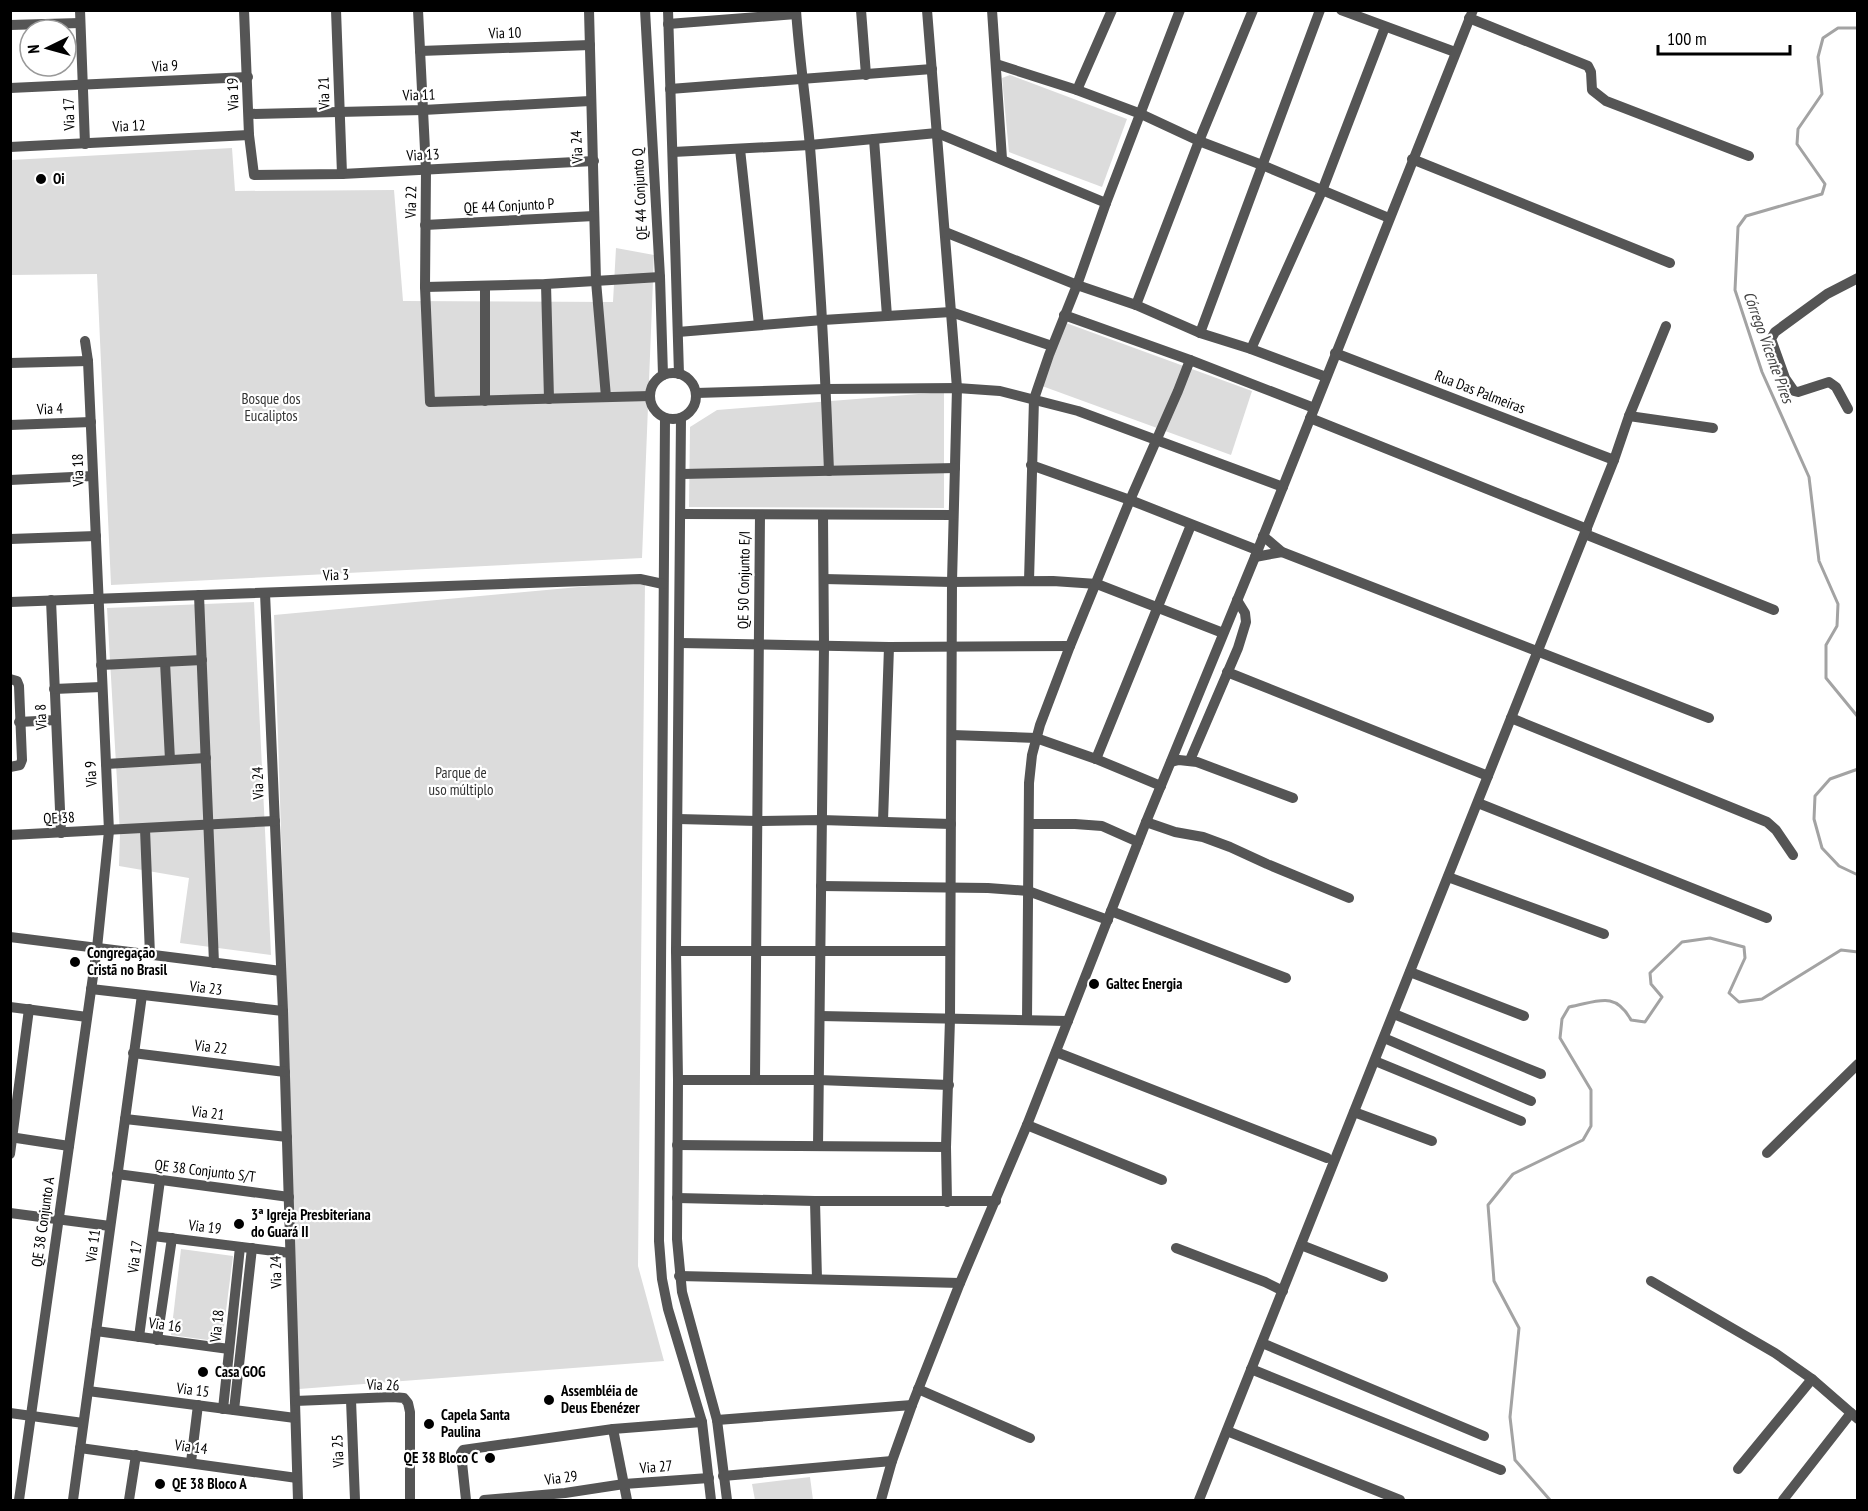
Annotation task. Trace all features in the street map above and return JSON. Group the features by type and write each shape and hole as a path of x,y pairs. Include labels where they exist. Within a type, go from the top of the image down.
{"street":[{"name":"Via 17","path":"80,10 85,144"},
{"name":"Via 19","path":"244,10 249,135 254,175"},
{"name":"Via 21","path":"336,10 342,174"},
{"name":"Via 22","path":"418,10 426,170 425,287 430,402 485,401"},
{"name":"Via 24","path":"589,10 596,281 606,397"},
{"name":"QE 44 Conjunto Q","path":"645,10 660,277 663,375"},
{"path":"668,10 679,374"},
{"path":"861,10 866,75"},
{"path":"927,10 957,388 952,582 947,1202"},
{"path":"992,10 1002,159"},
{"path":"1077,90 1112,10"},
{"path":"1029,581 1034,399 1180,10"},
{"path":"1136,305 1199,141 1253,10"},
{"path":"1200,333 1320,10"},
{"path":"1341,10 1455,52"},
{"path":"668,24 796,12 801,78 810,145 823,320 829,471"},
{"path":"881,1500 912,1405 960,1283 1027,1125 1138,842 1283,487 1471,14 1588,66 1591,72 1592,90 1606,101 1749,156"},
{"path":"10,25 80,23"},
{"path":"1251,349 1322,191 1385,27"},
{"name":"Via 10","path":"420,51 590,45"},
{"path":"996,64 1077,90 1141,114 1199,141 1389,218"},
{"path":"670,89 932,69"},
{"name":"Via 9","path":"83,85 248,77"},
{"path":"10,88 83,85"},
{"name":"Via 11","path":"249,114 423,110 590,101"},
{"path":"673,153 810,145 937,133 1106,203"},
{"name":"Via 12","path":"10,147 249,135"},
{"path":"874,139 886,316"},
{"path":"740,149 759,325"},
{"path":"1412,159 1670,263"},
{"name":"Via 13","path":"254,175 342,174 594,161"},
{"name":"QE 44 Conjunto P","path":"425,225 594,216"},
{"path":"945,232 1077,285 1136,305 1200,333 1326,377"},
{"path":"425,287 546,284 660,277"},
{"path":"1848,409 1836,387 1829,382 1798,392 1794,391 1785,378 1771,339 1775,332 1819,299 1857,278"},
{"path":"546,284 549,399"},
{"path":"485,286 485,401 650,396"},
{"path":"678,332 951,312 1052,346"},
{"path":"1064,315 1190,360 1774,610"},
{"path":"1199,1500 1666,326"},
{"name":"Via 18","path":"85,341 88,360 98,598"},
{"name":"Rua Das Palmeiras","path":"1335,353 1614,460"},
{"path":"10,363 88,360"},
{"path":"1027,1020 1029,783 1036,738 1070,646 1190,360"},
{"path":"679,374 690,380 696,393 694,406 681,418 665,418 654,409 650,396 653,385 663,375 679,374"},
{"path":"696,393 957,388 1000,391 1078,411 1283,487"},
{"path":"1629,416 1713,428"},
{"path":"665,418 659,1241 662,1279 668,1309 702,1422 711,1500"},
{"path":"681,418 676,951 677,1198 680,1276 694,1340 717,1420 726,1500"},
{"name":"Via 4","path":"10,425 91,422"},
{"path":"1031,465 1130,500 1256,554 1282,552"},
{"path":"682,474 955,468"},
{"path":"10,480 93,476"},
{"path":"681,514 954,515"},
{"name":"QE 50 Conjunto E/I","path":"755,1080 760,515"},
{"path":"818,1146 824,646 823,515"},
{"path":"1096,759 1191,525"},
{"path":"10,539 96,536"},
{"path":"1263,536 1282,552 1709,718"},
{"name":"Via 3","path":"10,602 640,579 663,584"},
{"path":"824,579 1097,584 1223,633"},
{"name":"Via 24","path":"265,593 283,1011 298,1500"},
{"path":"199,595 214,963"},
{"name":"Via 9","path":"97,948 109,831 98,598"},
{"name":"Via 8","path":"51,600 61,833"},
{"path":"1190,760 1238,648 1246,622 1245,613 1237,600"},
{"path":"680,643 889,647 1070,646"},
{"path":"883,822 889,647"},
{"path":"101,665 202,660"},
{"path":"165,662 170,760"},
{"path":"1227,672 1488,776"},
{"path":"10,679 15,679 18,683 21,763 10,767"},
{"path":"54,689 102,687"},
{"path":"1511,718 1767,822 1776,830 1793,855"},
{"path":"19,722 56,720"},
{"path":"663,720 678,720"},
{"path":"663,732 678,732"},
{"path":"952,735 1036,738 1096,759 1161,786"},
{"path":"106,764 206,758"},
{"path":"1171,762 1190,760 1293,798"},
{"path":"1478,803 1767,918"},
{"path":"678,819 951,824"},
{"name":"QE 38","path":"10,836 275,821"},
{"path":"1146,822 1176,832 1203,837 1236,849 1349,898"},
{"path":"1029,824 1102,826 1138,842"},
{"path":"145,829 150,955"},
{"path":"1448,877 1604,934"},
{"path":"821,886 1009,888 1028,891 1110,915 1286,978"},
{"path":"10,937 281,971"},
{"name":"QE 38 Conjunto A","path":"19,1500 97,948"},
{"path":"676,951 950,951"},
{"path":"1410,972 1524,1016"},
{"name":"Via 23","path":"91,989 283,1011"},
{"name":"Via 11","path":"73,1500 142,995"},
{"path":"10,1006 87,1017"},
{"path":"10,1154 29,1009"},
{"path":"1394,1014 1541,1074"},
{"path":"820,1016 1068,1021"},
{"path":"1384,1038 1532,1101"},
{"path":"1056,1052 1328,1158"},
{"name":"Via 22","path":"133,1053 285,1072"},
{"path":"1375,1062 1521,1121"},
{"path":"1767,1153 1857,1064"},
{"path":"678,1080 819,1080 948,1085"},
{"path":"1354,1112 1432,1141"},
{"name":"Via 21","path":"125,1119 287,1137"},
{"path":"1027,1125 1162,1180"},
{"path":"12,1137 69,1146"},
{"path":"677,1145 946,1148"},
{"name":"QE 38 Conjunto S/T","path":"117,1174 289,1197"},
{"name":"Via 17","path":"139,1337 160,1180"},
{"path":"677,1198 996,1201"},
{"path":"815,1201 817,1279"},
{"path":"10,1213 111,1226"},
{"name":"Via 19","path":"153,1236 290,1253"},
{"path":"157,1340 172,1238"},
{"path":"1301,1245 1383,1277"},
{"name":"Via 18","path":"223,1408 240,1246"},
{"name":"Via 18","path":"234,1410 252,1248"},
{"path":"1176,1248 1283,1291"},
{"path":"680,1276 960,1283"},
{"path":"1651,1281 1751,1338 1812,1379 1854,1416 1784,1500"},
{"name":"Via 16","path":"96,1331 229,1349"},
{"path":"679,1345 694,1340"},
{"path":"1262,1343 1484,1436"},
{"path":"683,1359 699,1354"},
{"path":"1251,1369 1501,1470"},
{"path":"1738,1469 1812,1379"},
{"path":"918,1389 1030,1438"},
{"name":"Via 15","path":"88,1391 295,1418"},
{"name":"Via 26","path":"295,1401 401,1397 408,1403 410,1412 410,1500"},
{"name":"Via 25","path":"351,1400 355,1500"},
{"path":"191,1462 198,1405"},
{"path":"717,1420 912,1405"},
{"path":"10,1413 83,1423"},
{"path":"466,1500 461,1453 464,1450 613,1430 702,1422"},
{"name":"Via 27","path":"613,1430 624,1484 709,1478"},
{"path":"1227,1431 1400,1500"},
{"name":"Via 14","path":"80,1448 297,1478"},
{"path":"129,1500 136,1455"},
{"path":"723,1476 892,1461"},
{"path":"624,1484 627,1500"},
{"name":"Via 29","path":"484,1500 565,1493 624,1484"},
{"path":"10,1499 19,1500"}],"green space":[{"path":"1010,75 1127,119 1102,187 1009,152 1002,78"},
{"name":"Bosque dos Eucaliptos","path":"232,148 235,191 394,190 403,301 613,302 616,248 654,255 642,558 111,585 97,274 11,275 11,160"},
{"path":"1066,323 1252,391 1231,455 1042,386"},
{"path":"944,392 944,508 689,507 690,427 717,410"},
{"name":"Parque de uso múltiplo","path":"645,581 638,1266 664,1361 299,1389 274,615"},
{"path":"254,602 271,955 180,943 189,878 119,866 120,833 107,608"},
{"path":"181,1249 233,1256 222,1342 171,1335"},
{"path":"810,1477 813,1500 755,1500 752,1484"}],"waterway":[{"name":"Córrego Vicente Pires","path":"1858,28 1838,28 1823,38 1818,57 1822,94 1798,129 1797,144 1825,184 1822,194 1746,216 1738,227 1735,290 1762,372 1809,477 1819,561 1838,604 1837,626 1826,645 1826,678 1858,717"},
{"name":"Córrego Vicente Pires","path":"1858,769 1830,779 1815,796 1814,819 1822,848 1839,866 1858,875"},
{"name":"Córrego Vicente Pires","path":"1550,1500 1515,1460 1510,1417 1519,1328 1494,1281 1488,1205 1513,1174 1583,1140 1591,1126 1591,1090 1560,1038 1562,1019 1569,1007 1604,1000 1618,1005 1631,1020 1645,1022 1662,997 1651,984 1650,973 1682,942 1710,938 1744,947 1745,958 1729,993 1739,1002 1762,999 1841,950 1858,952"}],"place":[{"name":"Oi","path":"41,179"},
{"name":"Congregação Cristã no Brasil","path":"75,962"},
{"name":"Galtec Energia","path":"1094,984"},
{"name":"3ª Igreja Presbiteriana do Guará II","path":"239,1224"},
{"name":"Casa GOG","path":"203,1372"},
{"name":"Assembléia de Deus Ebenézer","path":"549,1400"},
{"name":"Capela Santa Paulina","path":"429,1424"},
{"name":"QE 38 Bloco C","path":"490,1458"},
{"name":"QE 38 Bloco A","path":"160,1484"}]}
